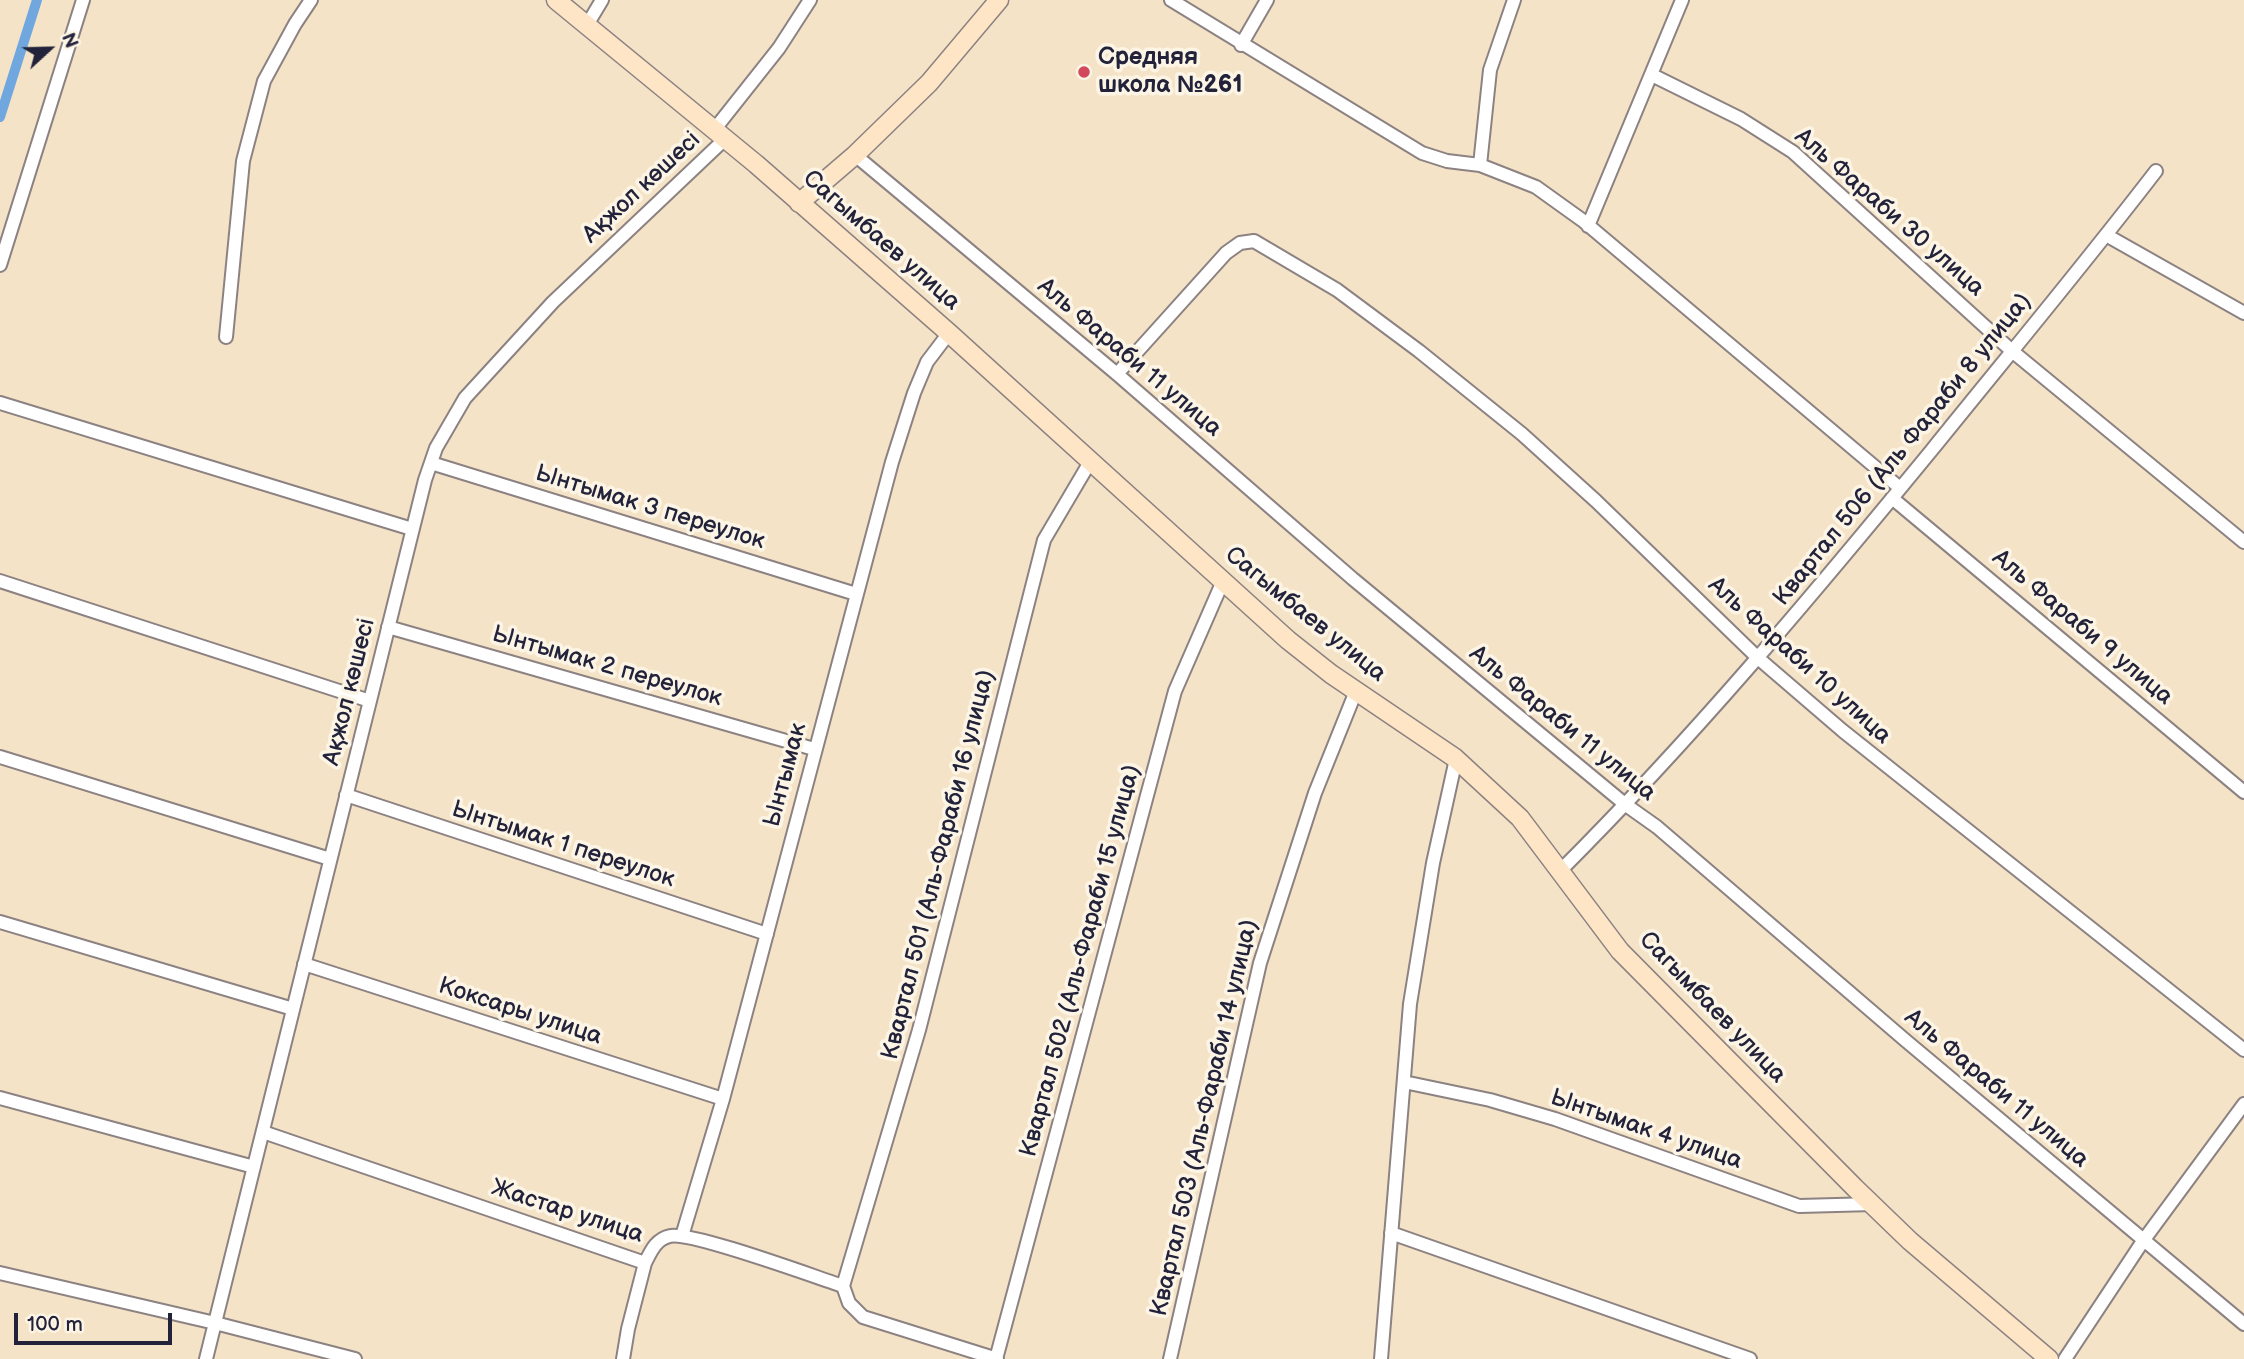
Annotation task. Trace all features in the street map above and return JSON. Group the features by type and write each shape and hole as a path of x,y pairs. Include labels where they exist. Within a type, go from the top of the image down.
{"street":[{"path":"0,265 83,0"},
{"path":"226,337 243,161 264,81 310,0"},
{"name":"Сагымбаев улица","path":"556,0 799,202 1289,639 1331,674 1456,760 1520,818 1620,951 1910,1241 2049,1359"},
{"path":"587,25 602,0"},
{"name":"Ақжол көшесі","path":"206,1359 412,529 431,463 442,438 465,398 474,388 553,302 720,134 810,0"},
{"path":"799,202 855,155 929,83 999,0"},
{"name":"Аль Фараби 9 улица","path":"1171,0 1422,153 1447,161 1480,165 1536,187 1588,226 2244,792"},
{"path":"1241,44 1267,0"},
{"path":"1480,165 1490,70 1514,0"},
{"path":"1588,226 1682,0"},
{"name":"Аль Фараби 30 улица","path":"1652,75 1741,119 1794,152 2012,351 2244,542"},
{"name":"Аль Фараби 11 улица","path":"855,155 1117,373 1353,579 1626,805 1657,827 2244,1324"},
{"name":"Квартал 506 (Аль Фараби 8 улица)","path":"1560,871 1626,805 1758,658 1896,493 2156,171"},
{"path":"2106,235 2244,313"},
{"name":"Аль Фараби 10 улица","path":"1117,373 1226,253 1241,243 1254,241 1337,290 1419,351 1522,434 1596,501 1758,658 1853,740 2244,1050"},
{"name":"Ынтымак","path":"682,1236 723,1099 892,461 927,362 949,333"},
{"path":"0,403 412,529"},
{"name":"Квартал 501 (Аль-Фараби 16 улица)","path":"843,1286 919,1030 1044,540 1090,462"},
{"name":"Ынтымак 3 переулок","path":"431,463 856,594"},
{"path":"0,581 370,701"},
{"name":"Квартал 502 (Аль-Фараби 15 улица)","path":"997,1359 1175,691 1223,581"},
{"name":"Ынтымак 2 переулок","path":"388,627 814,749"},
{"name":"Квартал 503 (Аль-Фараби 14 улица)","path":"1170,1359 1259,963 1315,793 1356,691"},
{"path":"0,757 330,859"},
{"path":"1381,1359 1410,1004 1433,863 1456,760"},
{"name":"Ынтымак 1 переулок","path":"346,795 767,934"},
{"path":"0,922 293,1009"},
{"name":"Коксары улица","path":"304,964 723,1099"},
{"name":"Ынтымак 4 улица","path":"1404,1082 1490,1100 1555,1119 1799,1206 1874,1204"},
{"path":"0,1098 254,1167"},
{"path":"2065,1359 2143,1241 2244,1104"},
{"name":"Жастар улица","path":"262,1132 645,1263 652,1249 660,1241 670,1236 682,1236"},
{"path":"1391,1233 1750,1359"},
{"path":"682,1236 843,1286 849,1303 863,1317 997,1359"},
{"path":"623,1359 645,1263"},
{"path":"0,1273 355,1359"}],"waterway":[{"path":"0,117 37,0"}],"place":[{"name":"Средняя школа №261","path":"1084,72"}]}
